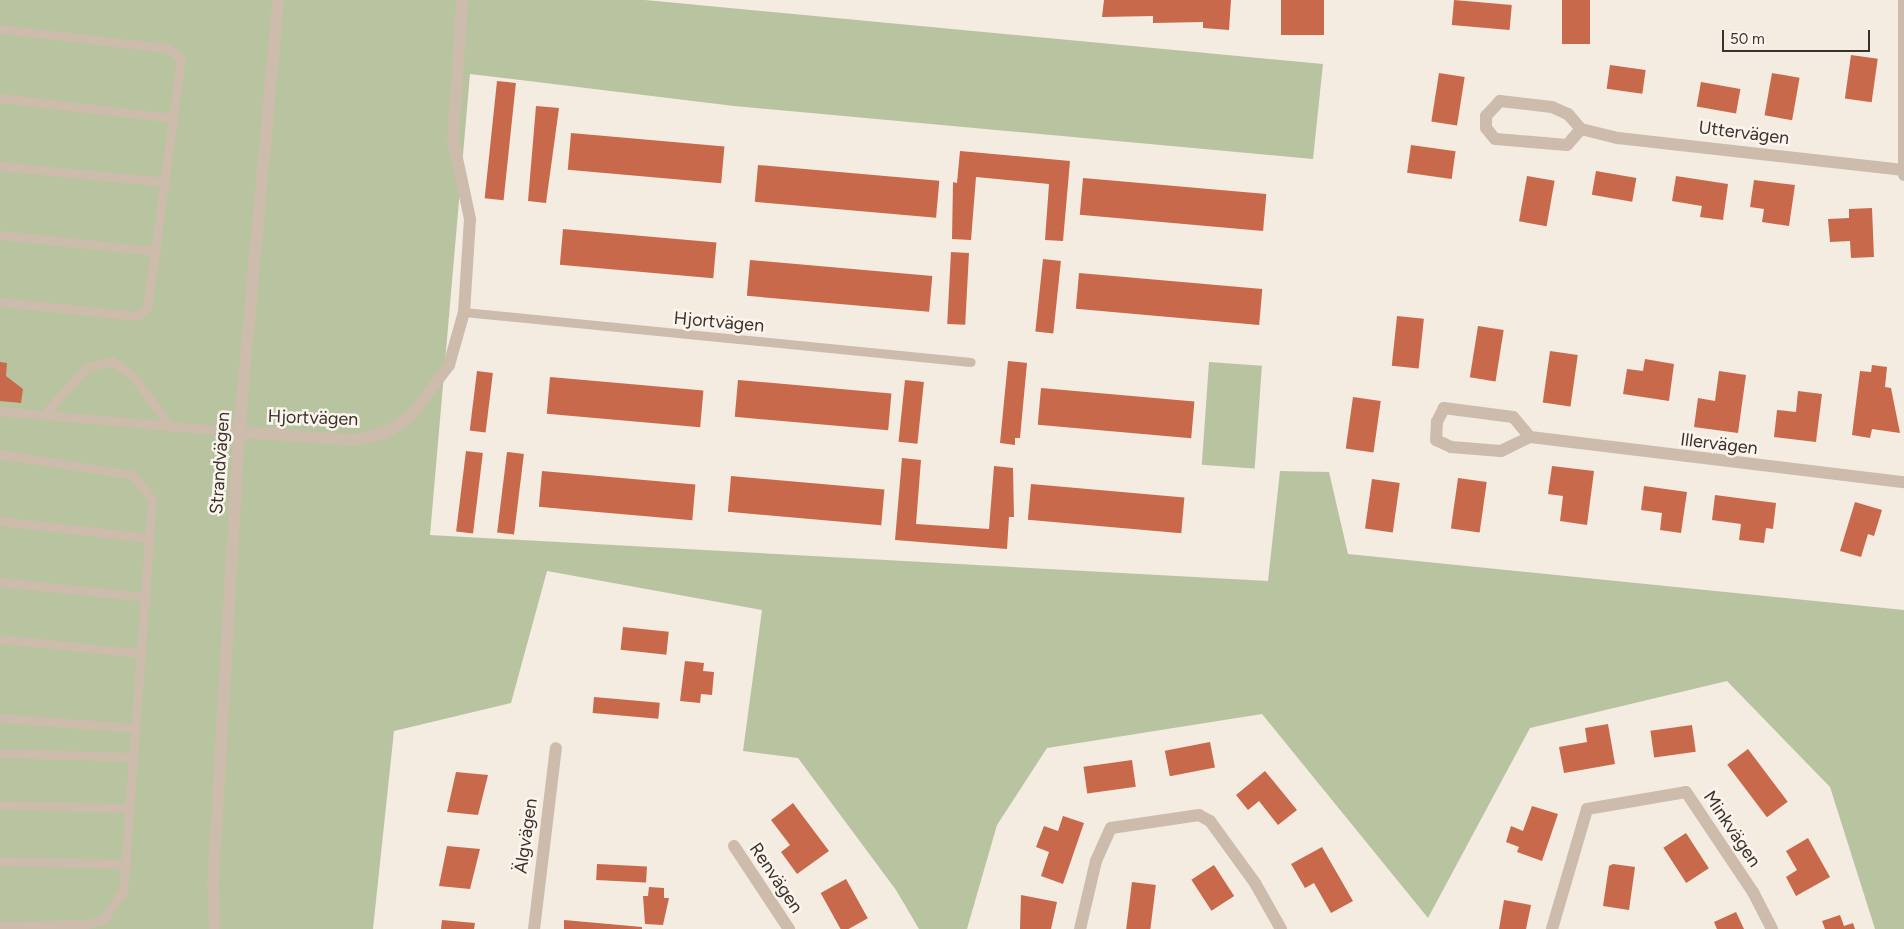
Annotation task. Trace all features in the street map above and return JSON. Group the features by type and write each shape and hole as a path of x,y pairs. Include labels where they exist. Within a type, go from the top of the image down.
{"street":[{"name":"Strandvägen","path":"215,929 213,884 239,432 278,0"},
{"name":"Hjortvägen","path":"239,432 354,440 385,433 410,417 439,384 458,347 464,312 470,218 453,140 462,0"},
{"path":"1904,0 1904,175"},
{"path":"1500,102 1552,107 1568,114 1580,129 1567,145 1495,139 1486,128 1486,116 1500,102"},
{"name":"Uttervägen","path":"1580,129 1618,138 1904,170"},
{"path":"1444,408 1513,417 1530,437 1501,451 1451,447 1436,440 1437,422 1444,408"},
{"name":"Illervägen","path":"1530,437 1904,482"},
{"name":"Älgvägen","path":"534,929 556,748"},
{"name":"Minkvägen","path":"1552,929 1587,809 1638,798 1686,792 1749,884 1772,929"},
{"path":"1080,929 1096,861 1111,828 1199,815 1210,821 1255,883 1280,929"},
{"name":"Renvägen","path":"734,846 790,929"}],"lane":[{"path":"0,30 174,49 181,58 149,301 137,316 0,302"},
{"path":"0,98 174,118"},
{"path":"0,166 166,182"},
{"path":"0,234 156,251"},
{"name":"Hjortvägen","path":"464,312 971,362"},
{"path":"44,414 87,367 112,361 133,376 170,428"},
{"path":"0,411 170,428 239,432"},
{"path":"0,454 133,475 152,499 146,597 139,653 128,808 127,864 123,891 104,919 88,924 0,926"},
{"path":"0,521 149,538"},
{"path":"0,582 146,597"},
{"path":"0,639 139,653"},
{"path":"0,718 134,728"},
{"path":"0,753 132,757"},
{"path":"0,805 128,808"},
{"path":"0,861 127,864"}],"green space":[{"path":"0,0 645,0 1323,64 1313,159 734,106 470,74 430,535 1268,581 1280,471 1329,472 1348,554 1904,610 1904,929 1875,929 1830,787 1727,681 1530,728 1428,918 1262,714 1047,748 997,825 967,929 919,929 896,890 798,758 743,751 762,610 547,571 511,703 394,731 373,929 0,929"},
{"path":"1209,362 1262,366 1255,468 1202,465"}],"building":[{"path":"1104,0 1231,0 1229,30 1203,28 1203,22 1153,23 1153,16 1102,17"},
{"path":"1281,0 1324,0 1324,35 1281,35"},
{"path":"1454,0 1512,5 1510,30 1452,25"},
{"path":"1562,0 1590,0 1590,44 1562,44"},
{"path":"1851,55 1878,59 1872,102 1845,99"},
{"path":"1610,65 1646,70 1642,94 1607,89"},
{"path":"1439,73 1465,77 1457,125 1431,121"},
{"path":"1772,73 1800,78 1792,120 1765,115"},
{"path":"497,81 516,83 504,200 485,198"},
{"path":"1701,82 1740,89 1736,114 1697,107"},
{"path":"536,106 559,108 546,203 528,201"},
{"path":"571,133 724,146 721,183 568,170"},
{"path":"1411,145 1456,151 1452,179 1407,173"},
{"path":"960,151 1070,161 1063,241 1045,240 1049,184 976,177 971,240 952,239 953,182 957,183"},
{"path":"758,165 939,181 936,218 755,202"},
{"path":"1596,171 1636,178 1632,202 1592,195"},
{"path":"1527,176 1555,181 1547,226 1519,221"},
{"path":"1676,176 1728,184 1723,220 1700,217 1702,206 1672,201"},
{"path":"1083,178 1266,194 1263,231 1080,215"},
{"path":"1754,180 1795,185 1789,226 1762,222 1764,209 1750,207"},
{"path":"1872,208 1874,257 1851,258 1850,241 1830,242 1828,219 1849,218 1849,209"},
{"path":"563,229 716,242 713,278 560,265"},
{"path":"951,252 969,253 965,325 947,324"},
{"path":"1043,259 1061,261 1053,333 1035,332"},
{"path":"750,260 932,276 929,312 747,296"},
{"path":"1079,273 1262,289 1259,325 1076,309"},
{"path":"1397,316 1424,319 1419,369 1392,366"},
{"path":"1478,326 1504,330 1496,381 1470,377"},
{"path":"1550,351 1578,355 1570,406 1543,402"},
{"path":"1645,359 1674,364 1669,401 1623,394 1627,369 1643,371"},
{"path":"1008,361 1027,363 1020,438 1015,438 1015,445 1000,443"},
{"path":"0,362 7,363 6,376 23,389 21,403 0,401"},
{"path":"1872,365 1887,367 1885,387 1891,388 1900,433 1872,429 1870,438 1852,435 1860,371 1871,372"},
{"path":"477,371 493,373 486,433 470,431"},
{"path":"1719,371 1746,375 1738,433 1694,427 1698,398 1715,401"},
{"path":"550,377 703,390 700,427 547,414"},
{"path":"738,380 891,393 888,430 735,417"},
{"path":"905,380 924,382 917,444 899,442"},
{"path":"1041,388 1194,401 1191,438 1038,425"},
{"path":"1798,391 1822,394 1816,442 1774,437 1777,410 1796,412"},
{"path":"1353,397 1381,401 1373,452 1346,448"},
{"path":"466,451 483,453 473,533 456,531"},
{"path":"507,452 524,454 514,534 497,532"},
{"path":"902,458 921,460 916,524 989,529 994,466 1013,468 1014,517 1009,517 1007,549 895,540"},
{"path":"1552,466 1594,471 1587,525 1560,521 1563,496 1548,494"},
{"path":"542,471 695,484 692,520 539,507"},
{"path":"731,476 884,489 881,525 728,512"},
{"path":"1458,478 1487,482 1480,533 1451,529"},
{"path":"1372,479 1400,483 1393,532 1365,529"},
{"path":"1031,484 1184,497 1181,533 1028,520"},
{"path":"1644,486 1687,492 1681,533 1660,530 1662,513 1641,510"},
{"path":"1715,495 1776,503 1773,529 1766,528 1764,543 1739,540 1741,524 1712,520"},
{"path":"1855,502 1882,510 1874,536 1868,534 1861,557 1840,551"},
{"path":"623,627 669,632 666,655 621,650"},
{"path":"685,661 704,663 703,671 714,672 712,695 701,694 700,703 680,701"},
{"path":"594,697 660,703 658,719 593,713"},
{"path":"1608,724 1615,764 1564,773 1559,747 1587,742 1585,728"},
{"path":"1692,725 1696,752 1654,758 1650,731"},
{"path":"1210,742 1215,768 1170,776 1165,751"},
{"path":"1748,749 1788,802 1767,817 1727,765"},
{"path":"1132,760 1136,787 1087,794 1083,767"},
{"path":"1265,771 1297,810 1278,825 1259,801 1248,810 1236,795"},
{"path":"456,772 488,775 478,815 447,812"},
{"path":"793,803 829,851 797,874 781,852 790,845 771,820"},
{"path":"1532,806 1558,814 1542,861 1517,852 1519,847 1506,842 1511,826 1523,831"},
{"path":"1063,816 1084,823 1063,884 1041,876 1049,852 1036,847 1044,826 1058,831"},
{"path":"1686,833 1709,868 1686,883 1663,848"},
{"path":"1808,838 1830,877 1796,896 1786,877 1797,870 1786,851"},
{"path":"447,846 480,849 470,889 439,886"},
{"path":"1322,847 1353,901 1331,913 1314,883 1305,888 1291,864"},
{"path":"597,864 647,867 646,883 596,880"},
{"path":"1613,864 1635,867 1629,910 1603,906 1609,866"},
{"path":"1214,865 1234,896 1212,911 1191,880"},
{"path":"846,879 868,918 849,929 841,929 821,893"},
{"path":"1132,882 1156,885 1150,929 1126,929"},
{"path":"649,887 664,888 664,898 669,898 663,925 645,924 643,896 648,896"},
{"path":"1021,895 1057,902 1051,929 1020,929"},
{"path":"1504,900 1531,905 1526,929 1499,929"},
{"path":"1736,912 1744,929 1717,929 1714,922"},
{"path":"1840,915 1844,926 1853,923 1855,929 1825,929 1822,921"},
{"path":"442,920 475,923 474,929 441,929"},
{"path":"564,920 642,927 642,929 564,929"}]}
